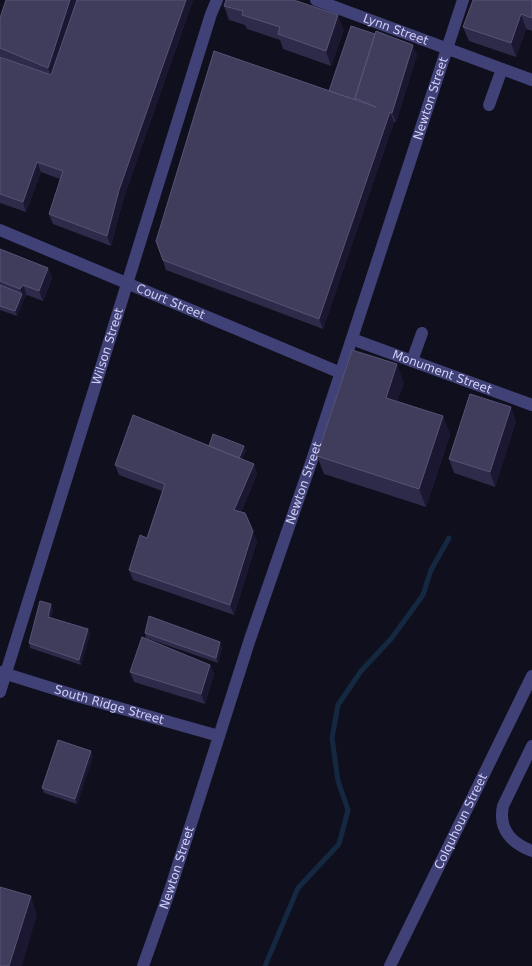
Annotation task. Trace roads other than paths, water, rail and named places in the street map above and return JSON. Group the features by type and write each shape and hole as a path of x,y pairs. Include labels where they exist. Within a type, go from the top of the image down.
{"street":[{"name":"Wilson Street","path":"0,692 3,672 208,23 217,0"},
{"name":"Lynn Street","path":"316,0 532,80"},
{"name":"Newton Street","path":"143,966 170,890 250,639 352,339 463,0"},
{"path":"489,105 502,69"},
{"name":"Court Street","path":"0,230 341,372"},
{"path":"412,361 422,333"},
{"name":"Monument Street","path":"352,339 532,405"},
{"name":"South Ridge Street","path":"3,672 77,696 219,736"},
{"name":"Colquhoun Street","path":"390,966 531,679"},
{"path":"532,746 503,806 501,816 506,833 525,848 532,851"}],"waterway":[{"path":"265,966 298,888 339,844 348,810 338,781 332,738 338,705 361,671 391,639 423,595 431,570 449,538"}]}
